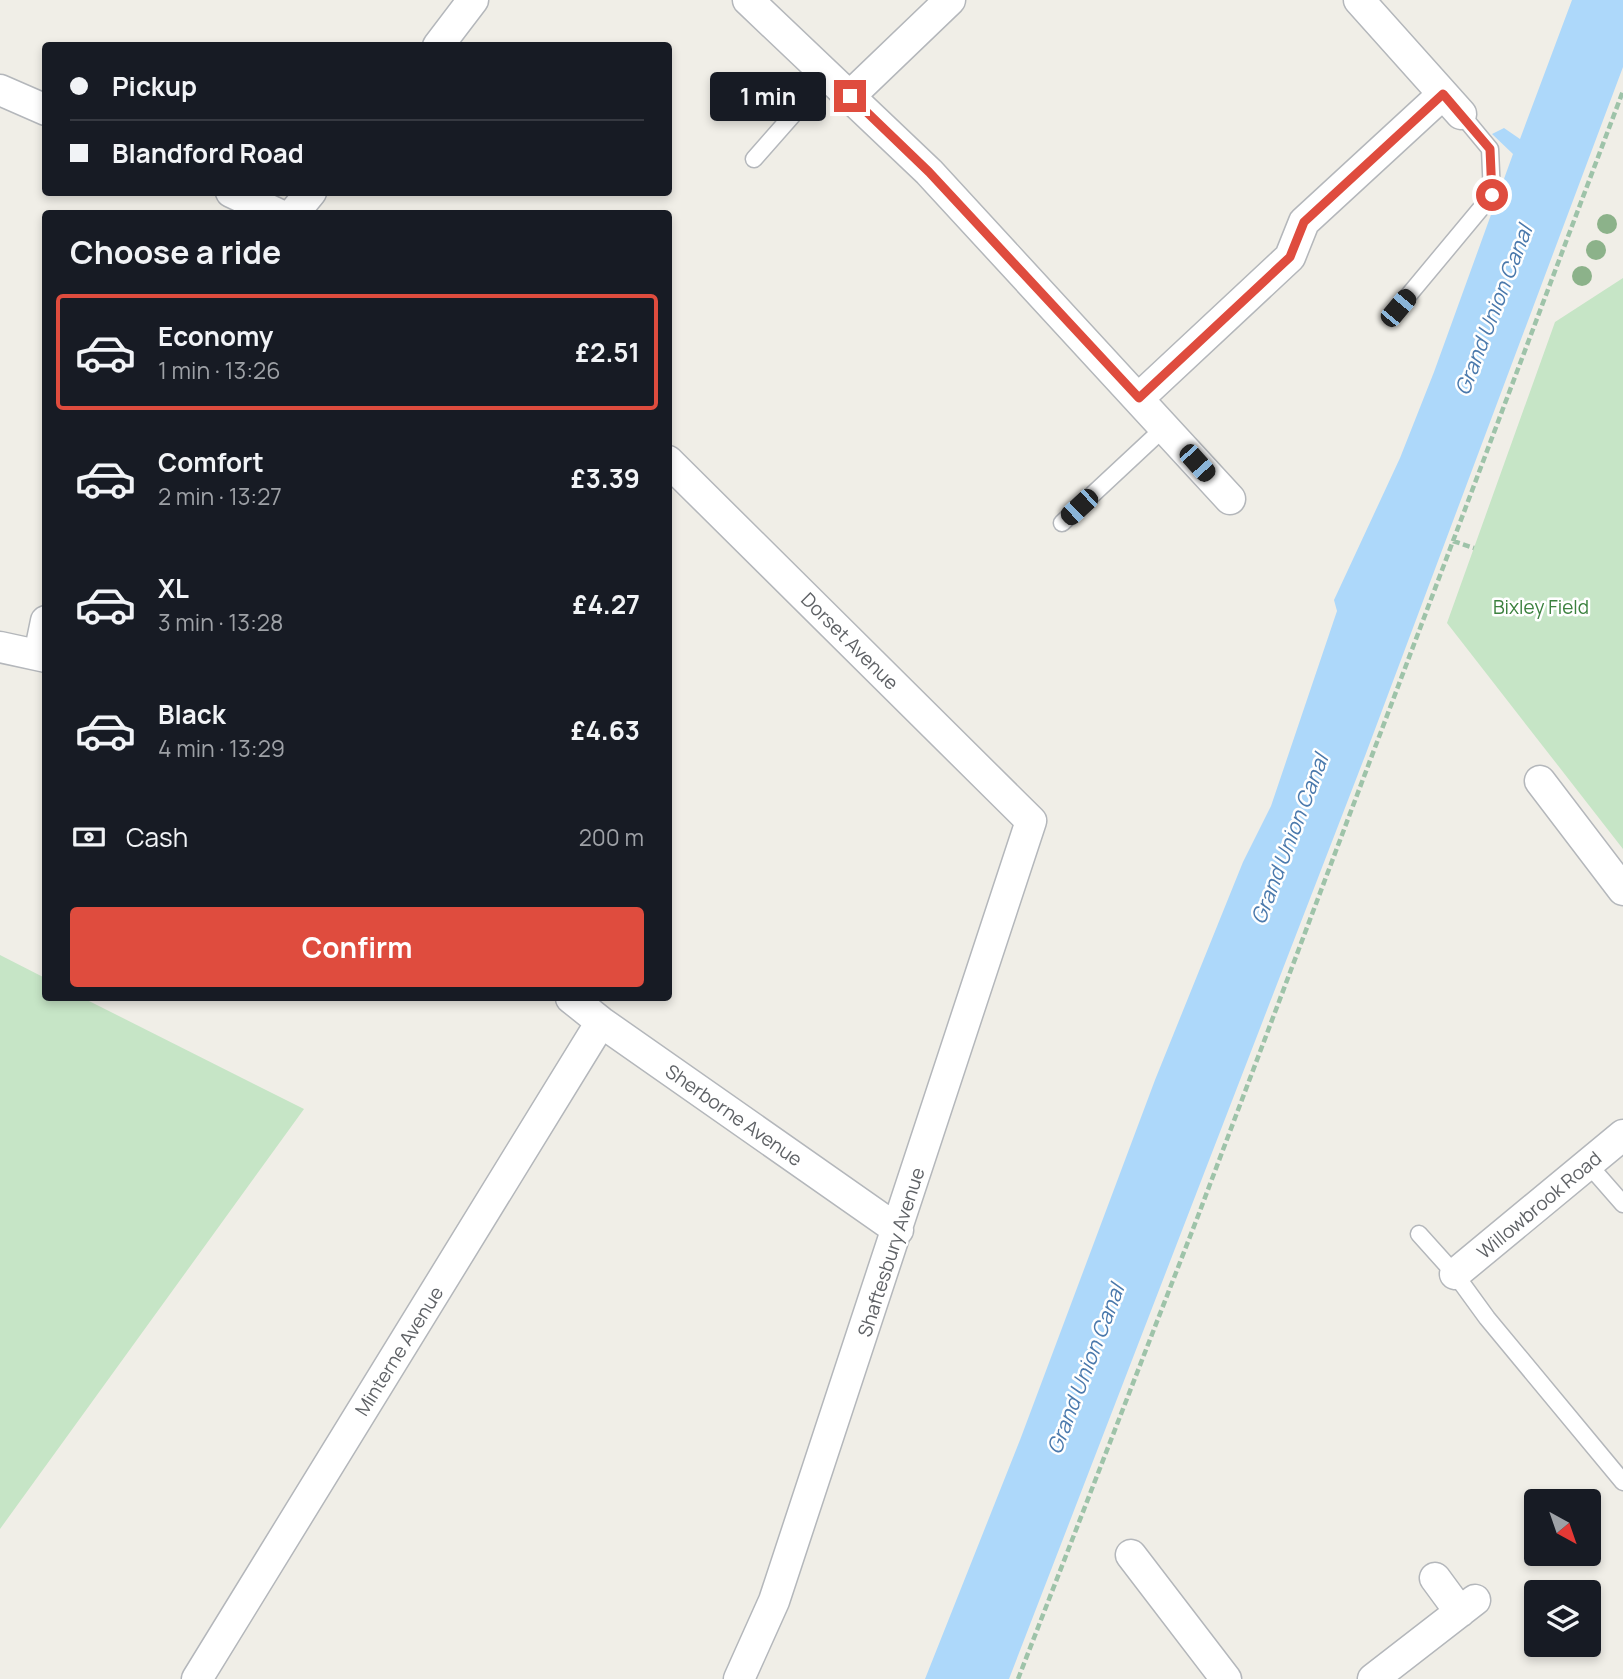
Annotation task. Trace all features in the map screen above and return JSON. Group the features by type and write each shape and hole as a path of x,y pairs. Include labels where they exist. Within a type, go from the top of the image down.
{"street":[{"path":"441,42 473,0"},
{"path":"748,0 929,172 1230,499"},
{"path":"850,96 950,0"},
{"path":"1139,398 1290,257 1304,222 1452,104 1359,0"},
{"path":"0,90 42,108"},
{"path":"240,196 269,210"},
{"path":"296,210 308,196"},
{"name":"Dorset Avenue","path":"672,465 1031,821"},
{"path":"0,647 42,656"},
{"path":"1540,781 1623,890"},
{"name":"Shaftesbury Avenue","path":"739,1679 774,1601 1031,821"},
{"name":"Sherborne Avenue","path":"575,1001 898,1230"},
{"name":"Minterne Avenue","path":"197,1679 601,1022"},
{"name":"Willowbrook Road","path":"1455,1274 1623,1135"},
{"path":"1131,1555 1226,1679"},
{"path":"1373,1679 1468,1606 1435,1578"}],"lane":[{"path":"754,159 828,75"},
{"path":"1398,308 1492,195 1490,149 1452,104"},
{"path":"1062,523 1165,427"},
{"path":"1588,1164 1623,1204"},
{"path":"1419,1234 1455,1274 1487,1318 1623,1482"}],"path":[{"path":"1018,1679 1198,1216 1623,91"},
{"path":"1453,541 1474,548"}],"green space":[{"name":"Bixley Field","path":"1623,278 1623,849 1447,623 1555,322"},
{"path":"0,955 42,976 42,1001 89,1001 304,1109 0,1529"}],"water":[{"name":"Grand Union Canal","path":"1572,0 1623,0 1623,67 1365,756 1009,1679 925,1679 1020,1440 1155,1080 1243,862 1271,806 1337,611 1334,600 1400,458 1434,372 1513,154 1492,134 1504,128 1520,139"}],"route":[{"path":"850,96 929,172 1139,398 1290,257 1304,222 1443,94 1490,149 1492,195"}]}
